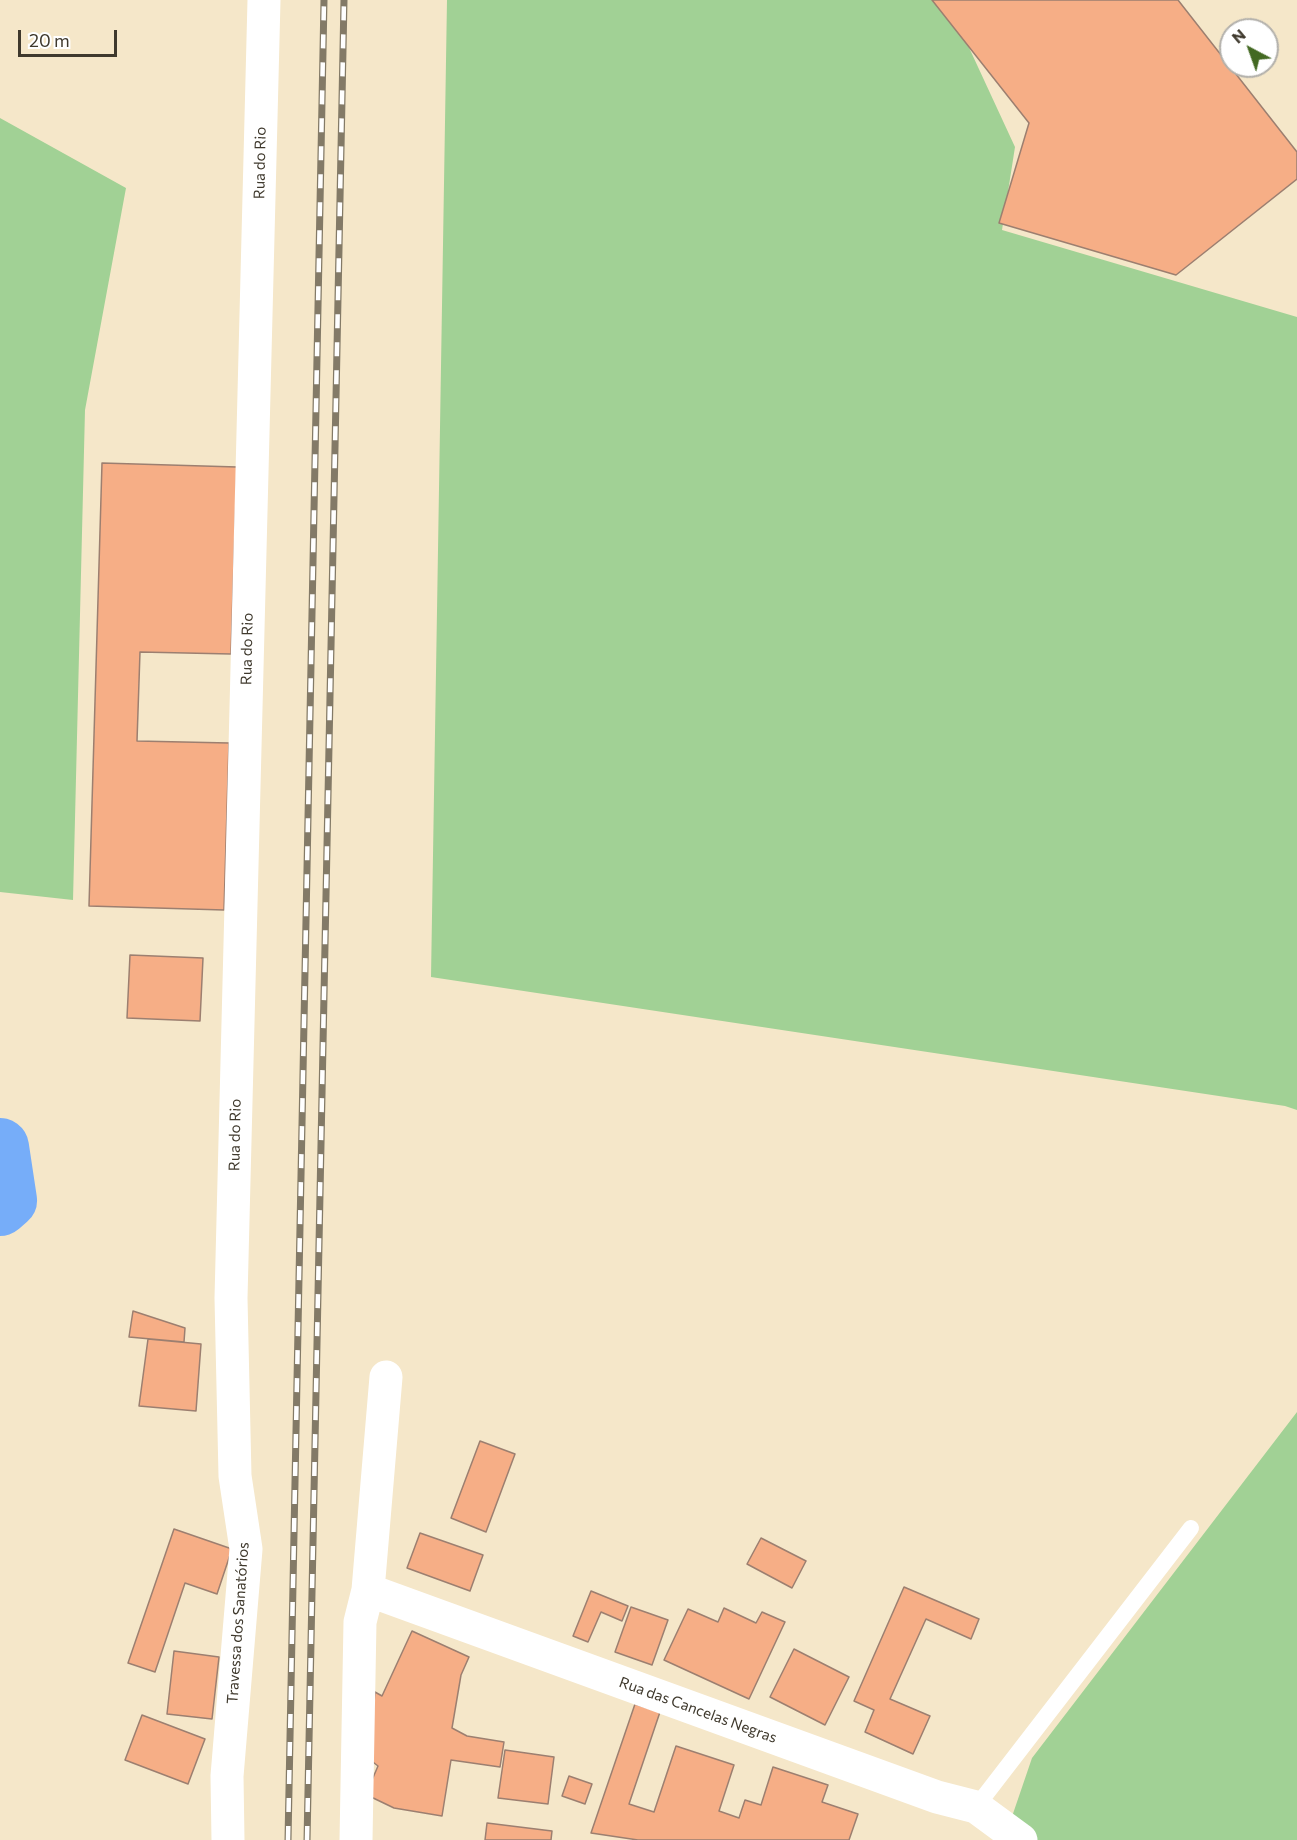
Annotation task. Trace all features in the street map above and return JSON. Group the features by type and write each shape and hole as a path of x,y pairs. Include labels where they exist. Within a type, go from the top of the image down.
{"street":[{"name":"Rua do Rio","path":"231,1298 264,0"},
{"name":"Travessa dos Sanatórios","path":"228,1840 227,1776 246,1549 236,1476 231,1298"},
{"path":"356,1840 360,1622 368,1590 386,1377"},
{"name":"Rua das Cancelas Negras","path":"368,1590 937,1797 976,1807 1021,1840"}],"lane":[{"path":"976,1807 1191,1528"}],"green space":[{"path":"447,0 947,0 1015,147 1002,230 1297,317 1297,1110 1285,1106 431,977"},
{"path":"0,118 126,188 85,410 73,900 0,892"},
{"path":"1297,1412 1297,1840 1004,1840 1032,1758"}],"building":[{"path":"932,0 1178,0 1219,52 1219,78 1239,78 1297,152 1297,179 1176,275 999,223 1029,123"},
{"path":"102,463 237,467 231,654 140,652 137,741 229,743 224,910 89,906"},
{"path":"130,955 203,958 200,1021 127,1018"},
{"path":"133,1311 185,1328 184,1342 129,1337"},
{"path":"148,1339 201,1344 196,1411 139,1406"},
{"path":"480,1441 515,1454 486,1532 451,1518"},
{"path":"174,1529 232,1549 217,1594 185,1583 155,1672 128,1663"},
{"path":"420,1533 483,1555 470,1591 407,1568"},
{"path":"761,1538 806,1561 792,1588 747,1564"},
{"path":"904,1587 979,1619 971,1639 926,1619 890,1699 930,1716 913,1754 865,1732 874,1710 854,1701"},
{"path":"591,1591 628,1606 622,1621 601,1612 588,1642 573,1636"},
{"path":"631,1607 668,1620 652,1665 615,1652"},
{"path":"724,1608 756,1623 762,1612 785,1622 749,1699 664,1660 688,1609 718,1622"},
{"path":"412,1631 469,1657 461,1675 452,1728 467,1736 504,1742 500,1767 451,1760 442,1816 394,1808 369,1796 378,1766 369,1759 375,1692 382,1696"},
{"path":"794,1649 849,1677 825,1725 770,1697"},
{"path":"174,1651 219,1657 212,1719 167,1714"},
{"path":"635,1704 660,1712 629,1804 654,1812 676,1746 734,1765 719,1811 739,1818 745,1800 761,1805 773,1767 828,1785 822,1802 858,1814 849,1840 638,1840 591,1833"},
{"path":"142,1715 205,1739 188,1784 125,1760"},
{"path":"505,1750 554,1757 548,1804 498,1798"},
{"path":"569,1776 592,1784 585,1804 562,1796"},
{"path":"487,1823 552,1831 551,1840 485,1840"}],"waterway":[{"path":"0,1147 8,1200 0,1207"}],"railway":[{"path":"288,1840 324,0"},
{"path":"307,1840 344,0"}]}
